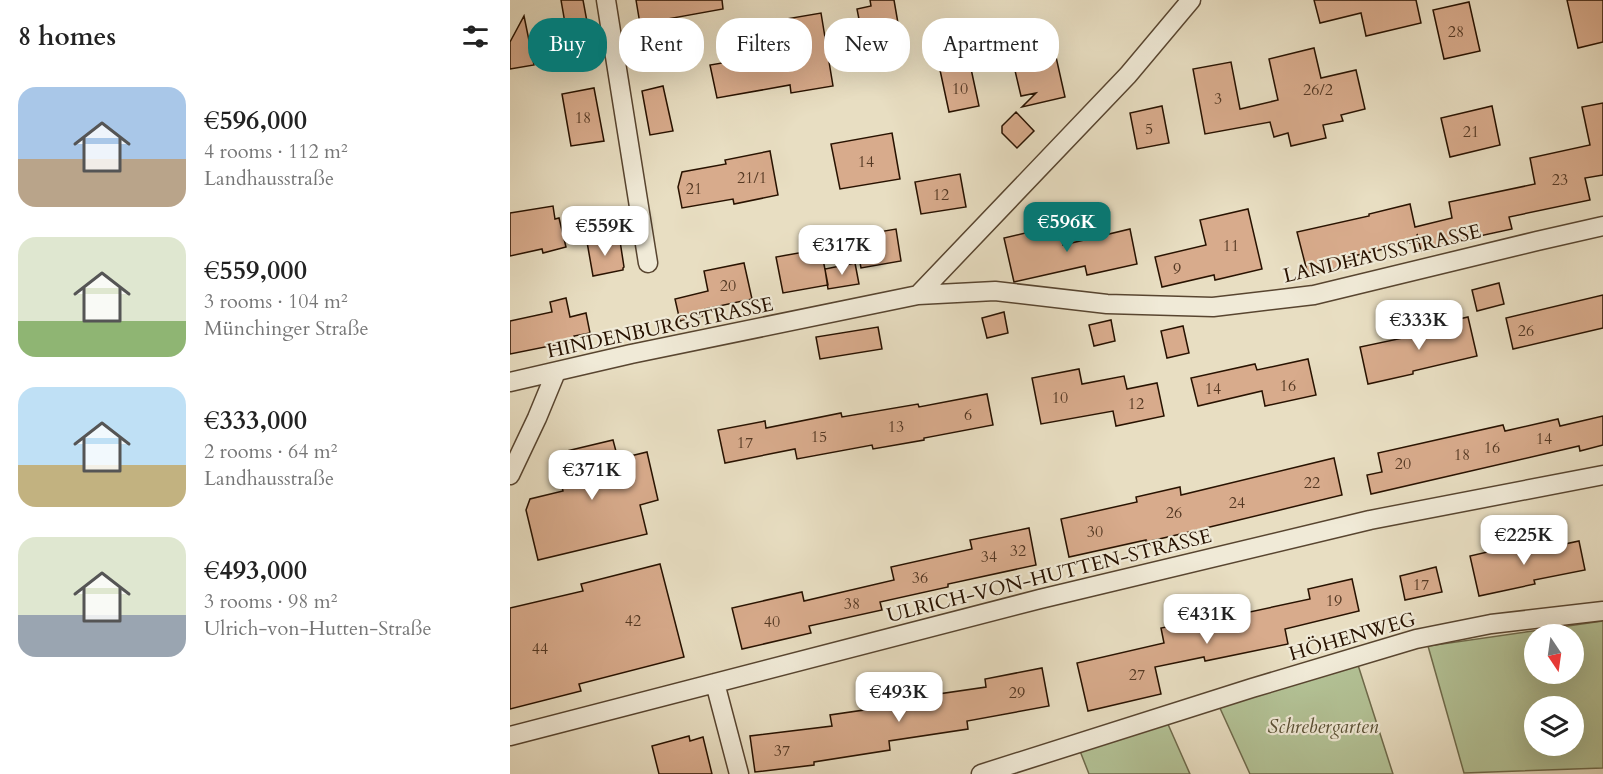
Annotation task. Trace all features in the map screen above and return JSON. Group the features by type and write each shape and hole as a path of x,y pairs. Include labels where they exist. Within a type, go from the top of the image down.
{"street":[{"path":"606,0 648,263"},
{"path":"918,295 1128,75 1191,0"},
{"name":"LANDHAUSSTRASSE","path":"918,295 995,291 1107,304 1213,307 1314,295 1603,226"},
{"name":"HINDENBURGSTRASSE","path":"510,382 631,354 918,295"},
{"path":"510,475 556,372"},
{"name":"ULRICH-VON-HUTTEN-STRASSE","path":"510,736 1040,599 1370,520 1603,475"},
{"name":"HÖHENWEG","path":"981,774 1252,688 1416,639 1491,624 1603,611"},
{"path":"715,683 739,774"}],"green space":[{"path":"1603,621 1603,768 1464,773 1428,646 1524,632 1524,684 1584,684 1584,624 1582,624"},
{"name":"Schrebergarten","path":"1358,665 1393,774 1250,774 1219,706"},
{"path":"1167,722 1190,774 1089,774 1080,751"}],"building":[{"path":"561,0 583,0 586,18 564,18"},
{"path":"636,0 722,0 723,9 673,18 639,18"},
{"path":"870,0 894,0 897,18 859,18 857,9 871,6"},
{"path":"1314,0 1416,0 1421,23 1366,36 1361,13 1320,23"},
{"path":"1567,0 1603,0 1603,42 1578,48"},
{"path":"1469,2 1480,51 1444,59 1433,10"},
{"path":"821,13 824,31 824,72 831,72 833,86 791,93 790,85 717,98 710,65 716,64 716,72 812,72 812,18 792,18"},
{"path":"524,16 528,36 528,66 510,69 510,42"},
{"path":"1314,48 1321,78 1356,70 1365,109 1341,115 1343,121 1323,125 1326,138 1291,146 1288,133 1274,137 1270,122 1205,134 1193,69 1231,62 1240,109 1278,100 1269,59"},
{"path":"1059,70 1065,97 1022,107 1036,93 1021,96 1015,72"},
{"path":"940,72 972,72 979,106 949,112"},
{"path":"663,86 673,131 650,135 642,91"},
{"path":"594,88 604,141 571,146 562,94"},
{"path":"1603,103 1603,175 1585,178 1590,200 1509,217 1512,229 1447,243 1448,245 1421,251 1419,241 1349,257 1351,265 1308,275 1297,232 1410,204 1415,227 1452,218 1449,202 1535,184 1530,158 1590,145 1582,107"},
{"path":"1162,106 1169,143 1137,149 1130,113"},
{"path":"1492,106 1500,145 1450,157 1441,118"},
{"path":"1016,112 1034,131 1017,148 1002,133 1002,126"},
{"path":"892,133 900,179 840,189 831,144"},
{"path":"770,151 778,195 734,204 733,199 682,208 678,187 682,172 726,164 725,160"},
{"path":"960,174 966,207 921,214 915,182"},
{"path":"553,206 555,219 559,218 566,247 543,253 542,249 510,256 510,213"},
{"path":"1248,209 1262,269 1215,280 1214,275 1162,287 1155,257 1206,245 1200,220"},
{"path":"1059,225 1063,245 1130,229 1137,264 1087,275 1085,266 1014,282 1004,238"},
{"path":"896,229 901,261 861,268 855,236"},
{"path":"606,239 607,244 620,241 623,270 593,276 587,242"},
{"path":"821,249 828,285 783,293 776,257"},
{"path":"744,263 752,299 705,309 707,315 680,321 675,299 708,291 704,271"},
{"path":"855,263 859,284 828,289 825,269"},
{"path":"1499,283 1504,304 1477,311 1472,290"},
{"path":"1603,295 1603,328 1513,349 1506,318"},
{"path":"566,298 570,317 586,313 590,333 574,336 575,341 510,354 510,321 552,312 550,302"},
{"path":"1004,312 1008,333 987,338 982,318"},
{"path":"1468,317 1477,356 1368,384 1360,347 1417,335 1416,329"},
{"path":"1111,320 1115,341 1094,346 1089,325"},
{"path":"1183,326 1189,353 1167,358 1161,331"},
{"path":"878,327 882,349 820,359 816,337"},
{"path":"1308,359 1316,395 1265,406 1262,391 1198,406 1191,378 1255,364 1257,370"},
{"path":"1079,369 1082,384 1124,376 1127,389 1157,383 1164,416 1116,426 1113,411 1041,424 1032,378"},
{"path":"987,394 993,425 873,449 872,445 797,459 795,449 725,463 718,430 765,421 766,428 841,413 842,417 918,404 919,407"},
{"path":"1603,416 1603,445 1580,451 1579,446 1371,494 1367,475 1382,472 1378,453 1503,425 1505,431 1558,419 1560,426"},
{"path":"613,440 618,459 647,452 658,500 640,505 647,534 538,560 526,510 530,499 563,491 554,454"},
{"path":"1334,458 1342,495 1146,542 1146,540 1069,557 1061,519 1137,502 1136,497 1180,487 1181,495"},
{"path":"1029,528 1036,565 948,584 948,587 880,602 882,610 809,626 811,633 742,649 732,608 802,592 804,601 894,580 891,567 972,549 970,540"},
{"path":"1579,541 1585,570 1534,580 1535,584 1479,596 1470,556 1526,543 1528,552"},
{"path":"660,564 684,657 579,684 581,691 510,709 510,608 583,591 581,584"},
{"path":"1436,567 1442,592 1405,600 1400,576"},
{"path":"1352,579 1359,611 1285,629 1288,644 1205,661 1204,657 1155,667 1161,694 1088,711 1077,663 1164,643 1161,628 1202,620 1203,622 1310,599 1308,589"},
{"path":"1042,668 1049,706 967,721 968,729 889,741 890,750 814,762 814,765 755,772 750,736 832,726 830,715 912,703 911,698 986,687 985,679"},
{"path":"689,736 690,741 703,737 712,774 659,774 652,746"}]}
